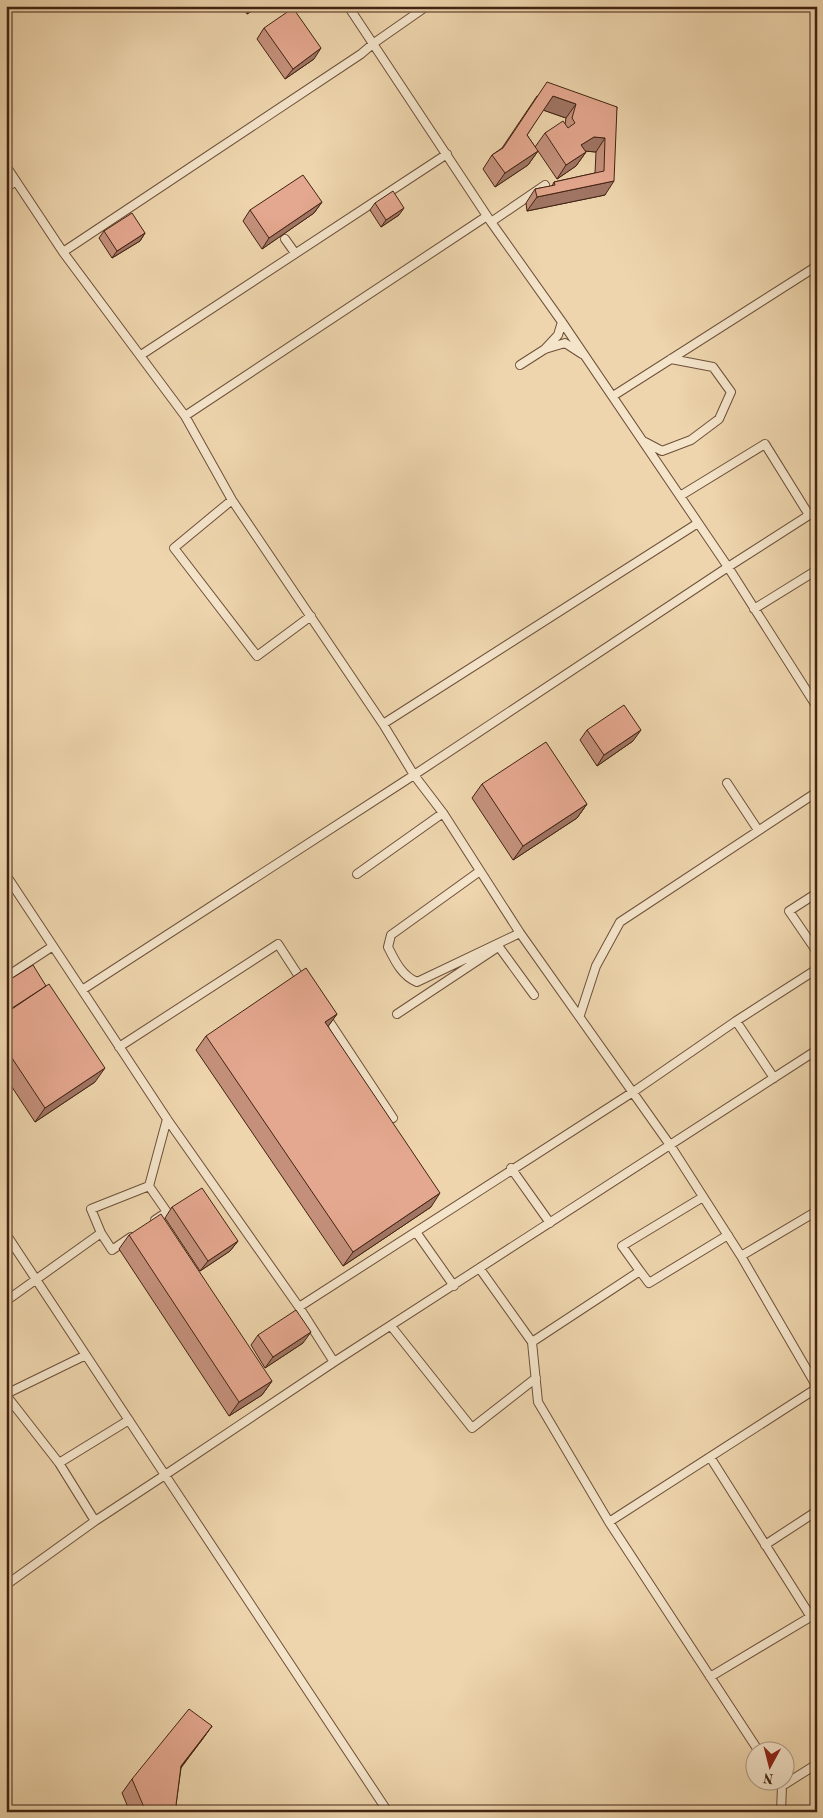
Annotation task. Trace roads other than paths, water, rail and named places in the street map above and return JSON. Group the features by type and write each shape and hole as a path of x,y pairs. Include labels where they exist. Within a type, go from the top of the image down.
{"lane":[{"path":"348,6 489,219 613,396 728,567 817,708"},
{"path":"63,252 360,54 427,6"},
{"path":"141,355 447,154"},
{"path":"6,166 63,252 185,416 232,500 383,724 414,775 443,813 520,933 580,1015 670,1145 741,1256 817,1387 609,1522"},
{"path":"6,188 16,181"},
{"path":"185,416 489,219 545,185"},
{"path":"285,239 295,254"},
{"path":"613,396 817,266"},
{"path":"520,365 545,349 558,335 562,322"},
{"path":"545,349 565,343 586,357"},
{"path":"643,442 662,451 691,440 719,419 731,392 713,367 671,359"},
{"path":"680,496 765,444 809,515"},
{"path":"232,500 174,548 256,656 311,616"},
{"path":"82,990 414,775 817,510"},
{"path":"383,724 698,523"},
{"path":"754,609 817,570"},
{"path":"727,783 758,830"},
{"path":"580,1015 596,966 620,922 817,792"},
{"path":"357,874 443,813"},
{"path":"480,871 391,935 388,947 396,962 408,978 417,982 520,933"},
{"path":"6,876 167,1119 299,1307 334,1362"},
{"path":"817,893 789,911 817,952"},
{"path":"397,1014 520,933"},
{"path":"119,1047 278,944 305,985"},
{"path":"6,977 52,946"},
{"path":"499,947 534,996"},
{"path":"299,1307 817,970"},
{"path":"322,1010 393,1118"},
{"path":"736,1021 774,1078"},
{"path":"6,1585 165,1474 334,1362 817,1050"},
{"path":"148,1186 167,1119"},
{"path":"511,1168 550,1223"},
{"path":"148,1186 167,1212 151,1223"},
{"path":"135,1234 112,1250 101,1233 91,1209 148,1186"},
{"path":"703,1197 622,1246 649,1284 728,1235"},
{"path":"741,1256 817,1211"},
{"path":"416,1232 454,1286"},
{"path":"6,1302 101,1233"},
{"path":"6,1234 388,1812"},
{"path":"480,1269 532,1342 538,1402 609,1522 751,1740"},
{"path":"532,1342 640,1270"},
{"path":"391,1326 472,1428 536,1378"},
{"path":"86,1355 6,1395 59,1463 96,1521"},
{"path":"59,1463 129,1420"},
{"path":"710,1457 765,1545 814,1615 710,1677"},
{"path":"765,1545 817,1511"},
{"path":"796,1775 817,1764"},
{"path":"780,1790 781,1812"}]}
